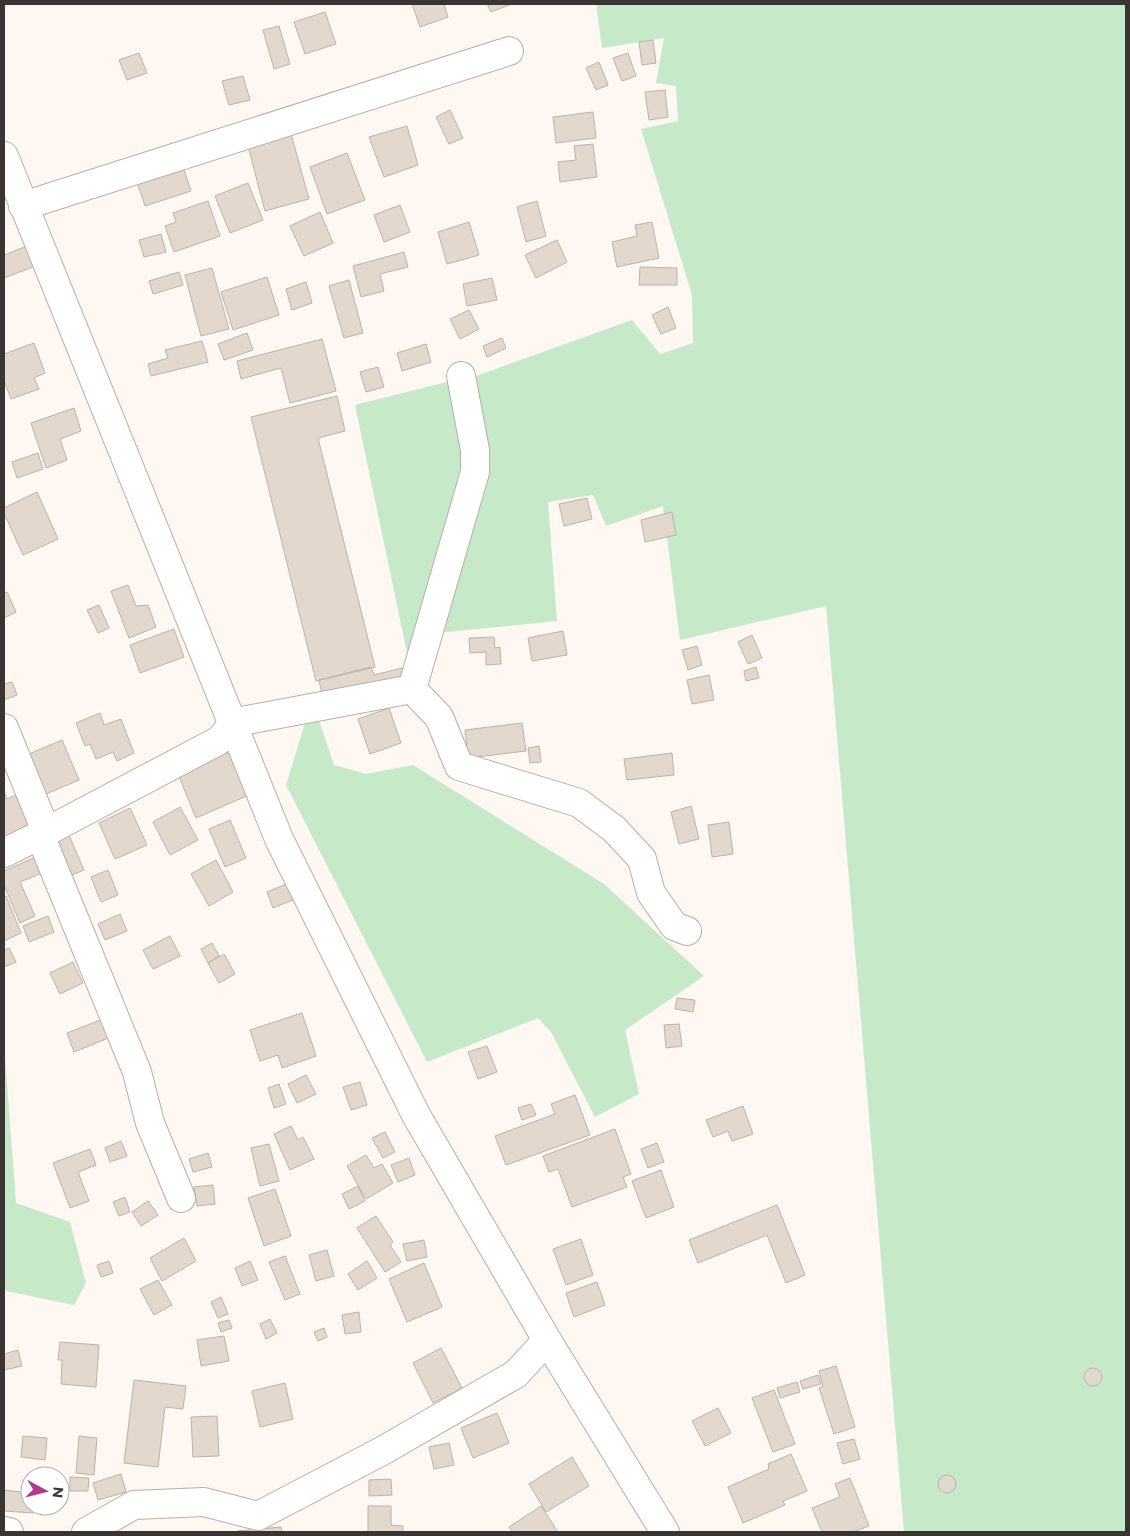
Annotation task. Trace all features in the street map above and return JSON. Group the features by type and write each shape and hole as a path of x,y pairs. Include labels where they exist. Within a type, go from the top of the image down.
{"street":[{"path":"23,206 509,51"},
{"path":"6,169 23,206 279,839 416,1116 547,1340 665,1532"},
{"path":"412,689 475,472 475,450 461,376"},
{"path":"231,723 412,689"},
{"path":"412,689 440,717 458,766 579,803 614,829 642,859 651,893 674,926 687,931"},
{"path":"4,853 218,741 226,733 231,723"},
{"path":"4,728 137,1072 150,1123 181,1198"},
{"path":"86,1532 134,1505 204,1502 258,1516 382,1451 516,1374 547,1340"},
{"path":"4,1531 9,1532"}],"green space":[{"path":"596,4 1126,4 1126,1532 904,1532 826,606 680,640 663,506 606,526 593,495 548,502 557,621 437,633 487,472 476,376 632,320 660,354 693,343 692,295 641,129 678,121 676,86 656,83 664,38 602,48"},
{"path":"451,381 466,472 410,667 355,405"},
{"path":"312,700 334,765 366,774 413,765 604,884 704,976 625,1030 639,1094 595,1117 551,1032 538,1018 427,1062 286,785"},
{"path":"4,1043 16,1203 70,1222 86,1283 74,1305 6,1291 4,1288"}],"building":[{"path":"412,4 444,4 448,17 420,27"},
{"path":"487,4 512,4 491,12"},
{"path":"325,12 336,44 305,54 294,22"},
{"path":"279,26 290,64 274,69 263,30"},
{"path":"653,40 656,63 642,65 639,42"},
{"path":"139,53 147,73 127,80 119,60"},
{"path":"628,53 636,76 622,81 613,58"},
{"path":"599,62 608,85 596,90 586,68"},
{"path":"243,76 250,100 229,105 222,81"},
{"path":"665,90 668,117 649,120 645,92"},
{"path":"450,110 463,138 449,144 436,117"},
{"path":"593,112 596,138 556,143 553,117"},
{"path":"407,126 418,165 384,177 369,137"},
{"path":"291,134 309,199 265,211 248,146"},
{"path":"593,144 597,177 560,182 558,162 576,160 574,146"},
{"path":"347,153 365,200 327,214 310,167"},
{"path":"183,167 191,191 145,206 137,182"},
{"path":"248,183 263,220 230,233 215,196"},
{"path":"208,201 220,236 174,252 165,226 176,222 173,213"},
{"path":"537,201 546,236 526,242 517,207"},
{"path":"400,205 410,232 384,242 374,215"},
{"path":"320,212 333,243 304,256 290,226"},
{"path":"469,222 479,255 447,264 438,232"},
{"path":"652,222 659,258 617,267 612,242 637,236 635,225"},
{"path":"161,234 166,252 144,257 139,240"},
{"path":"557,240 567,262 536,278 525,255"},
{"path":"27,246 35,266 4,278 4,255"},
{"path":"404,252 408,267 380,274 384,291 361,297 353,266"},
{"path":"640,267 677,268 677,285 639,285"},
{"path":"212,268 229,329 201,336 185,275"},
{"path":"179,272 183,285 153,294 149,281"},
{"path":"267,277 279,315 233,330 221,292"},
{"path":"492,278 497,300 467,306 463,284"},
{"path":"349,280 363,333 344,338 329,286"},
{"path":"306,282 312,303 292,310 286,289"},
{"path":"668,307 676,328 661,334 652,315"},
{"path":"469,310 479,329 460,339 450,319"},
{"path":"247,333 253,350 224,360 218,344"},
{"path":"502,338 506,348 487,357 483,346"},
{"path":"322,339 336,391 290,403 281,368 241,379 237,361"},
{"path":"202,341 208,362 151,376 148,364 168,358 165,350"},
{"path":"34,343 45,373 34,378 39,389 11,399 4,380 4,354"},
{"path":"426,344 431,362 402,371 397,353"},
{"path":"378,367 384,387 366,392 360,372"},
{"path":"337,396 345,431 318,438 375,667 316,681 251,417"},
{"path":"74,408 81,431 60,439 67,460 46,468 31,423"},
{"path":"38,453 43,469 17,478 12,462"},
{"path":"37,492 58,539 23,555 4,513 4,508"},
{"path":"587,498 592,519 564,526 559,504"},
{"path":"672,512 676,535 645,542 641,520"},
{"path":"128,585 136,606 148,605 156,627 129,638 111,591"},
{"path":"7,592 16,612 4,618 4,593"},
{"path":"99,605 109,628 98,633 87,610"},
{"path":"174,629 184,657 140,673 130,645"},
{"path":"563,631 567,655 532,661 528,638"},
{"path":"752,635 762,658 748,664 738,642"},
{"path":"494,637 495,648 500,647 501,664 486,665 486,652 470,653 469,638"},
{"path":"697,646 702,665 688,670 682,650"},
{"path":"371,667 374,675 406,667 409,680 323,700 319,680"},
{"path":"756,667 759,678 746,681 744,671"},
{"path":"709,675 714,700 692,704 687,680"},
{"path":"12,682 17,695 4,700 4,684"},
{"path":"389,708 401,743 370,754 358,719"},
{"path":"100,713 104,725 121,719 134,753 117,761 113,752 96,759 90,744 85,746 76,723"},
{"path":"522,723 526,751 468,758 465,730"},
{"path":"62,740 79,780 39,797 22,757"},
{"path":"539,746 541,762 530,763 528,748"},
{"path":"232,751 251,794 196,818 178,774"},
{"path":"672,753 674,775 627,780 624,759"},
{"path":"4,792 7,799 16,795 30,827 4,838"},
{"path":"691,806 699,839 679,844 671,812"},
{"path":"180,807 198,840 170,855 153,822"},
{"path":"130,808 147,845 115,859 99,823"},
{"path":"230,820 246,858 225,867 209,829"},
{"path":"729,822 733,854 712,857 708,825"},
{"path":"68,833 84,870 62,879 47,842"},
{"path":"40,855 47,871 20,882 35,916 20,923 4,885 4,871"},
{"path":"216,860 233,892 209,906 191,874"},
{"path":"108,870 118,895 101,902 91,877"},
{"path":"289,883 295,899 273,908 267,892"},
{"path":"6,896 21,933 4,941 4,897"},
{"path":"120,914 127,931 105,940 98,924"},
{"path":"48,916 54,932 29,942 23,926"},
{"path":"170,936 180,956 153,969 143,950"},
{"path":"212,943 219,956 208,963 201,949"},
{"path":"9,948 16,962 4,967 4,950"},
{"path":"224,954 235,974 219,983 208,963"},
{"path":"73,962 83,983 60,994 50,973"},
{"path":"677,998 695,1000 693,1012 675,1009"},
{"path":"302,1013 316,1056 282,1068 278,1055 260,1061 250,1030"},
{"path":"103,1019 111,1037 74,1052 67,1033"},
{"path":"679,1024 682,1046 666,1048 664,1025"},
{"path":"487,1046 497,1072 478,1079 468,1052"},
{"path":"306,1075 316,1094 297,1103 288,1084"},
{"path":"360,1082 367,1105 351,1110 343,1087"},
{"path":"279,1084 286,1104 274,1108 268,1088"},
{"path":"575,1095 590,1135 506,1165 495,1136 555,1114 551,1104"},
{"path":"531,1104 536,1115 522,1120 518,1108"},
{"path":"743,1106 753,1134 732,1141 728,1131 713,1137 706,1120"},
{"path":"291,1126 298,1140 303,1137 314,1159 290,1170 274,1134"},
{"path":"615,1129 631,1174 623,1177 627,1187 572,1207 558,1169 549,1172 543,1156"},
{"path":"385,1132 395,1152 383,1158 372,1138"},
{"path":"121,1141 127,1156 110,1162 105,1148"},
{"path":"657,1143 664,1162 648,1168 641,1149"},
{"path":"269,1144 279,1181 260,1186 251,1148"},
{"path":"90,1149 96,1165 78,1172 89,1201 70,1208 53,1163"},
{"path":"208,1153 212,1167 193,1172 189,1159"},
{"path":"366,1155 374,1168 382,1164 393,1183 366,1199 347,1166"},
{"path":"409,1158 415,1175 398,1182 391,1165"},
{"path":"661,1170 674,1207 646,1218 632,1181"},
{"path":"213,1185 215,1204 197,1206 194,1187"},
{"path":"358,1186 365,1201 349,1209 342,1194"},
{"path":"275,1189 291,1236 264,1246 248,1198"},
{"path":"125,1197 130,1212 119,1216 113,1202"},
{"path":"148,1201 158,1215 141,1226 132,1212"},
{"path":"777,1205 805,1275 786,1283 767,1235 698,1263 689,1240"},
{"path":"376,1216 393,1242 390,1245 401,1262 385,1272 357,1228"},
{"path":"184,1238 196,1261 162,1281 150,1258"},
{"path":"581,1239 593,1275 566,1285 553,1249"},
{"path":"424,1240 427,1257 407,1261 403,1244"},
{"path":"327,1250 334,1276 316,1281 309,1255"},
{"path":"285,1256 300,1294 285,1300 269,1262"},
{"path":"109,1261 113,1273 101,1277 97,1265"},
{"path":"250,1261 258,1280 242,1286 235,1268"},
{"path":"367,1261 377,1278 358,1290 348,1274"},
{"path":"424,1263 442,1307 407,1322 389,1279"},
{"path":"158,1280 172,1305 154,1315 140,1289"},
{"path":"597,1282 605,1305 574,1317 566,1293"},
{"path":"221,1297 228,1314 218,1318 211,1302"},
{"path":"359,1312 361,1332 345,1334 342,1315"},
{"path":"270,1319 277,1333 266,1339 260,1324"},
{"path":"229,1320 232,1328 221,1332 218,1323"},
{"path":"324,1328 327,1337 318,1341 314,1332"},
{"path":"224,1336 229,1361 201,1366 197,1340"},
{"path":"60,1342 99,1345 96,1387 61,1384 62,1360 58,1360"},
{"path":"441,1348 462,1388 433,1403 413,1363"},
{"path":"18,1350 22,1366 4,1370 4,1354"},
{"path":"836,1366 855,1427 834,1434 819,1388 823,1386 819,1371"},
{"path":"1093,1368 1099,1371 1102,1377 1099,1383 1093,1386 1087,1383 1084,1377 1087,1371"},
{"path":"818,1375 821,1384 803,1389 800,1381"},
{"path":"134,1380 186,1386 183,1409 165,1407 158,1467 124,1463"},
{"path":"797,1382 800,1392 780,1398 777,1388"},
{"path":"285,1383 293,1419 260,1427 252,1391"},
{"path":"774,1390 795,1444 773,1452 752,1398"},
{"path":"718,1408 731,1433 705,1446 692,1421"},
{"path":"497,1413 509,1443 473,1458 461,1428"},
{"path":"217,1416 219,1456 193,1457 191,1417"},
{"path":"23,1436 47,1438 45,1460 21,1457"},
{"path":"79,1436 97,1438 94,1475 76,1473"},
{"path":"854,1439 860,1459 843,1464 837,1443"},
{"path":"449,1443 454,1465 434,1469 429,1447"},
{"path":"791,1454 807,1491 783,1501 785,1505 743,1523 728,1487 769,1469 768,1464"},
{"path":"572,1457 589,1486 546,1512 529,1484"},
{"path":"121,1474 126,1492 98,1500 93,1483"},
{"path":"947,1475 953,1478 956,1484 953,1490 947,1493 941,1490 938,1484 941,1478"},
{"path":"70,1477 89,1478 88,1491 70,1491"},
{"path":"850,1478 869,1526 853,1532 822,1532 812,1508 840,1497 835,1484"},
{"path":"391,1479 392,1495 369,1496 369,1480"},
{"path":"4,1490 20,1492 20,1512 4,1511"},
{"path":"368,1506 391,1506 391,1525 403,1526 403,1532 368,1532"},
{"path":"541,1506 558,1532 513,1532 509,1527"},
{"path":"281,1527 282,1532 237,1532 237,1531"}]}
